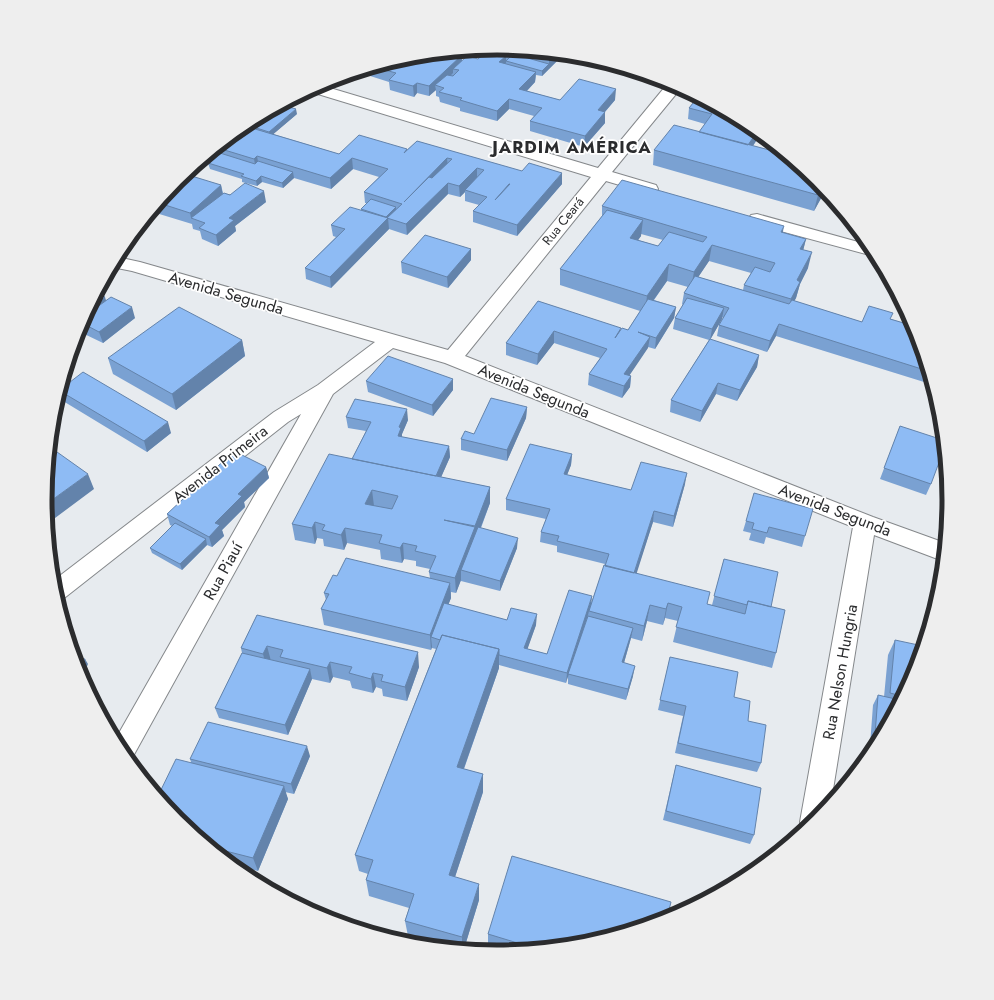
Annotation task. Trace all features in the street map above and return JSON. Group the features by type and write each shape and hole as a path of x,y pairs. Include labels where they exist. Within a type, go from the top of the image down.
{"street":[{"path":"323,91 662,192"},
{"name":"Rua Ceará","path":"452,358 670,91"},
{"path":"746,216 864,249"},
{"path":"125,256 134,266"},
{"name":"Avenida Segunda","path":"121,263 452,358 865,523 939,550"},
{"name":"Avenida Primeira","path":"61,587 282,417 325,390 389,341"},
{"name":"Rua Piauí","path":"126,745 325,390"},
{"name":"Rua Nelson Hungria","path":"816,811 865,523"}],"building":[{"path":"467,56 478,59 482,56 506,56 499,62 536,72 519,89 560,100 579,79 616,89 598,110 605,112 585,136 530,121 542,108 509,99 497,111 460,100 462,98 439,92 444,88 435,85 447,75 453,76 459,70 453,69"},
{"path":"512,56 519,56 549,64 542,71 506,61"},
{"path":"460,57 429,86 417,83 413,86 389,80 396,73 384,70 439,59"},
{"path":"695,101 720,115 754,137 748,145 699,132 712,114 689,108"},
{"path":"289,107 296,109 269,132 254,127"},
{"path":"674,125 773,151 819,193 818,195 654,150"},
{"path":"253,128 339,154 359,135 407,149 404,153 417,141 522,171 529,163 562,173 517,225 473,211 487,197 465,190 484,170 477,168 459,186 448,183 406,224 387,218 402,204 364,192 388,169 352,158 330,178 257,156 254,159 223,150","holes":["447,158 452,159 432,178 429,177 404,202"]},
{"path":"220,153 255,164 258,161 293,172 282,183 261,176 256,181 241,176 244,174 208,163"},
{"path":"192,176 221,185 190,213 164,205"},
{"path":"622,180 784,226 781,232 806,239 800,249 812,252 797,280 800,282 791,299 744,285 755,267 770,272 775,263 712,245 694,272 669,264 647,296 560,269 607,210 643,220 630,238 658,246 669,232 703,242 707,237 602,206"},
{"path":"245,183 264,191 229,218 234,220 216,235 199,228 205,223 191,218 224,193 230,195"},
{"path":"371,199 396,207 386,217 361,209"},
{"path":"350,207 388,218 330,277 305,268 345,229 331,225"},
{"path":"425,235 471,249 447,277 401,262"},
{"path":"695,276 789,304 792,300 862,322 869,306 893,313 890,319 905,323 922,369 779,324 770,341 719,325 729,308 684,293"},
{"path":"102,296 105,297 98,304"},
{"path":"111,297 132,307 99,332 88,326 96,308"},
{"path":"687,298 724,308 712,329 675,318"},
{"path":"648,299 676,307 656,338 638,332 650,337 624,374 631,376 624,386 589,374 607,349 554,331 538,354 506,343 538,301 621,328 615,338 622,328 628,330"},
{"path":"179,307 242,340 172,394 108,358"},
{"path":"710,339 759,355 740,390 718,383 702,411 671,400"},
{"path":"388,356 453,379 432,405 366,381"},
{"path":"83,372 168,422 144,441 65,394 67,384"},
{"path":"491,398 527,407 507,450 461,439 465,431 474,434"},
{"path":"355,399 407,409 399,427 401,428 398,436 449,446 436,476 352,459 371,422 346,417"},
{"path":"900,426 937,438 940,460 931,484 884,468"},
{"path":"530,444 572,454 564,474 631,490 641,462 687,473 674,516 654,511 634,573 605,566 609,554 557,541 559,536 541,532 550,509 506,499"},
{"path":"55,451 88,474 52,500"},
{"path":"234,451 266,467 238,494 242,496 215,523 220,525 209,537 167,514"},
{"path":"329,454 490,487 475,526 444,520 475,527 455,578 429,572 436,556 415,551 417,546 403,543 400,548 379,543 382,535 345,528 341,535 322,530 325,525 315,522 312,528 292,524","holes":["372,490 398,496 392,509 365,504"]},
{"path":"754,493 813,509 805,536 769,527 767,533 752,529 754,523 746,521"},
{"path":"175,523 206,539 180,564 150,548"},
{"path":"478,527 518,538 500,581 461,570"},
{"path":"346,558 450,583 430,635 321,609 329,594 324,593 333,575 337,576"},
{"path":"724,559 778,572 771,607 748,601 747,605 714,596"},
{"path":"604,565 710,592 707,604 745,614 748,601 785,610 776,653 676,627 682,607 668,603 666,609 650,605 644,626 589,611"},
{"path":"569,590 592,596 567,673 499,655 499,649 442,635 440,640 431,637 444,603 507,620 511,608 537,614 524,648 547,654"},
{"path":"257,615 418,652 405,687 381,681 383,675 373,673 371,679 349,673 352,667 330,662 327,668 280,657 283,650 267,646 263,654 241,648"},
{"path":"588,616 633,628 622,662 635,666 628,689 568,674"},
{"path":"442,635 499,649 457,767 483,774 449,875 479,884 462,937 405,921 414,894 366,880 373,860 355,855"},
{"path":"895,640 917,645 897,695 890,693"},
{"path":"242,653 310,669 285,725 215,708"},
{"path":"670,657 738,672 734,697 750,701 748,721 766,725 761,763 678,743 686,706 660,700"},
{"path":"878,695 895,699 882,723 875,734"},
{"path":"208,722 307,746 291,784 190,759"},
{"path":"176,759 284,786 253,858 223,850 182,815 160,791"},
{"path":"676,765 761,788 754,835 666,811"},
{"path":"512,856 671,902 669,910 667,911 612,930 584,936 555,941 521,944 488,934"}],"district":[{"name":"JARDIM AMÉRICA","path":"572,147"}]}
